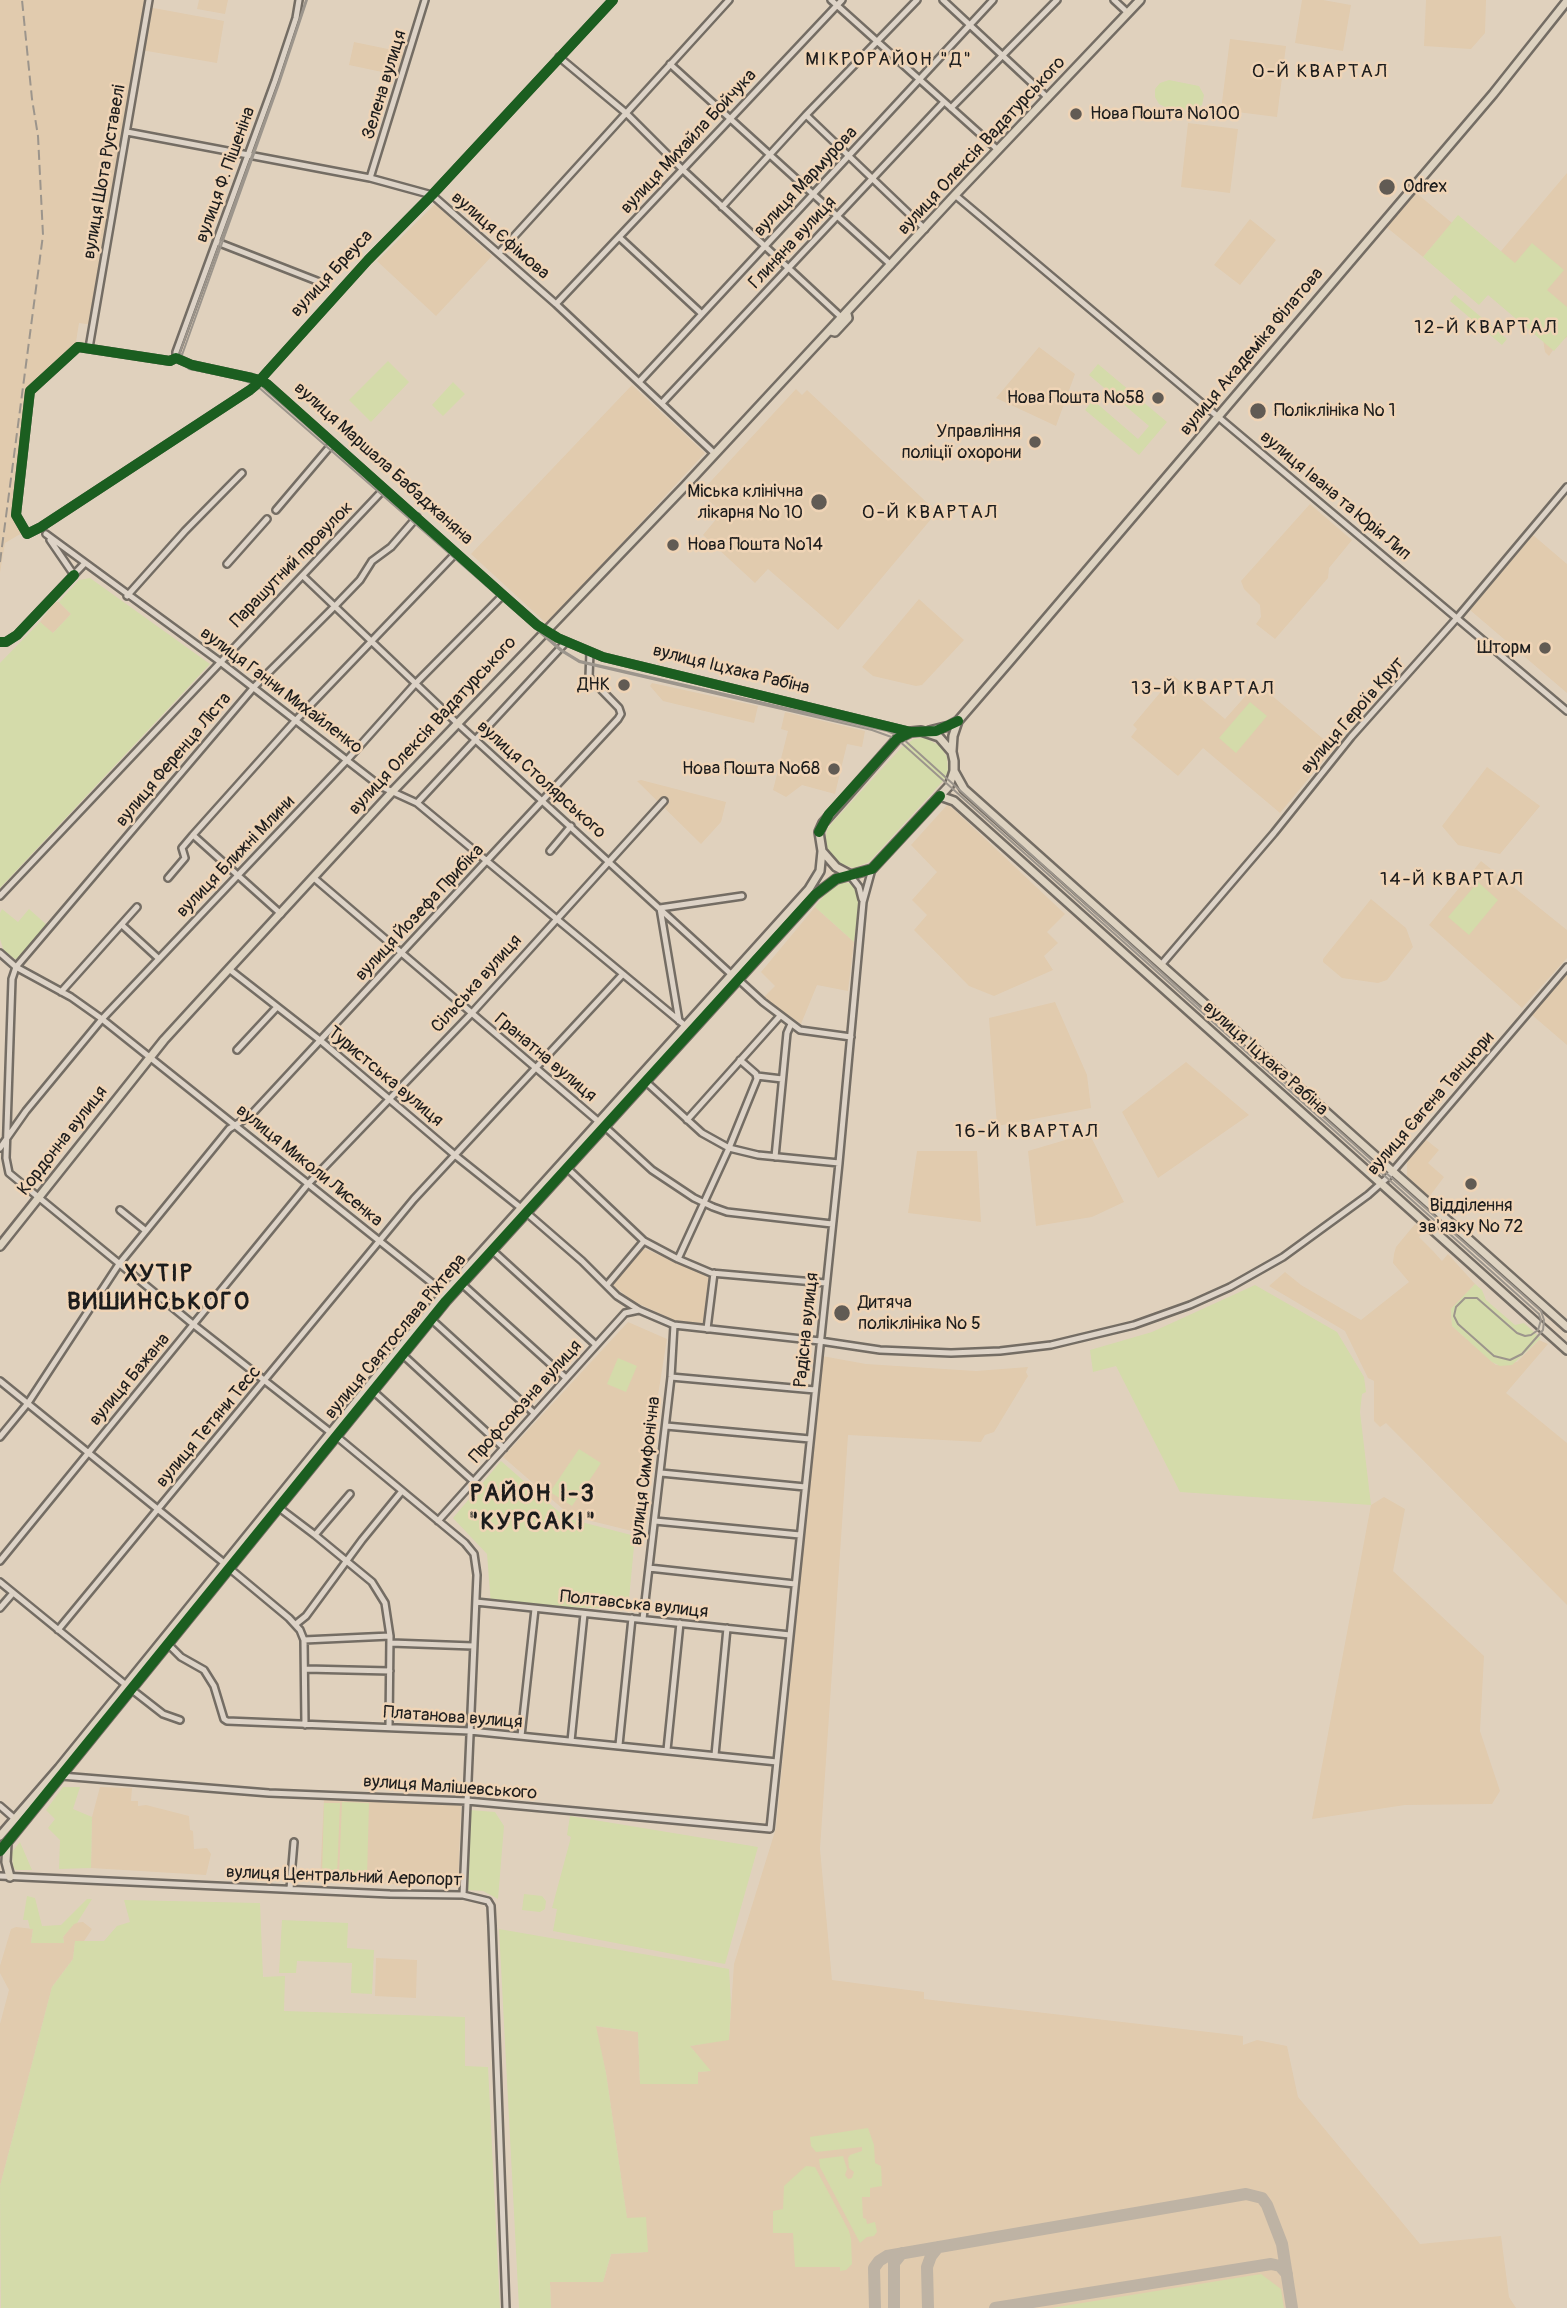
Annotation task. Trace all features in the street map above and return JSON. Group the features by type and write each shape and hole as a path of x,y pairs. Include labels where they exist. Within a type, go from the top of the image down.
{"main road":[{"name":"вулиця Олексія Вадатурського","path":"151,1056 392,792 831,331 835,332 848,318 844,316 955,195 1140,0"},
{"name":"вулиця Академіка Філатова","path":"958,720 1433,162 1496,97 1567,1"},
{"path":"911,732 936,731 958,720"},
{"path":"872,869 949,786 954,771 953,736 958,720"},
{"path":"921,731 939,737 952,752"},
{"name":"вулиця Святослава Ріхтера","path":"735,977 809,889 820,871 822,851 819,832 823,822 897,739 911,732"},
{"name":"вулиця Іцхака Рабіна","path":"954,771 964,789 1567,1326"},
{"name":"вулиця Іцхака Рабіна","path":"940,796 954,801 1567,1350"},
{"path":"822,851 836,867 849,874"},
{"name":"вулиця Святослава Ріхтера","path":"0,1851 128,1687 168,1644 227,1566 278,1507 333,1434 373,1391 431,1320 448,1295 462,1284 524,1210 567,1168 685,1026 826,885 849,874 872,869"},
{"name":"вулиця Святослава Ріхтера","path":"0,1836 128,1687 448,1295 602,1124 645,1082 685,1026"},
{"name":"Кордонна вулиця","path":"0,1246 151,1056"},
{"path":"7,1842 6,1862 10,1877"}],"street":[{"name":"вулиця Шота Руставелі","path":"89,348 149,0"},
{"name":"вулиця Ф. Пішеніна","path":"176,358 285,50 299,0"},
{"name":"Зелена вулиця","path":"370,178 425,0"},
{"name":"вулиця Бреуса","path":"89,348 78,347 30,391 16,515 27,534 242,397 613,0"},
{"path":"499,254 729,0"},
{"path":"831,0 998,150"},
{"name":"вулиця Михайла Бойчука","path":"556,304 842,0"},
{"path":"722,207 917,0"},
{"path":"943,0 1048,98"},
{"name":"вулиця Мармурова","path":"639,382 993,0"},
{"path":"951,108 1057,0"},
{"path":"1114,0 1128,13"},
{"path":"559,57 626,113 722,207 844,316"},
{"path":"670,64 891,265"},
{"name":"Глиняна вулиця","path":"662,403 944,102"},
{"path":"806,115 925,229"},
{"name":"вулиця Єфімова","path":"127,132 370,178 432,195 556,304 715,454"},
{"name":"вулиця Івана та Юрія Лип","path":"955,195 1567,711"},
{"path":"619,237 702,314"},
{"path":"217,242 317,281"},
{"name":"вулиця Маршала Бабаджаняна","path":"89,348 170,361 176,358 192,365 260,380 503,596 547,631"},
{"path":"276,510 332,444"},
{"path":"127,596 242,473"},
{"name":"вулиця Героїв Крут","path":"1161,965 1274,833 1350,737 1457,618 1567,487"},
{"name":"Парашутний провулок","path":"0,896 384,489"},
{"name":"вулиця Ференца Ліста","path":"16,967 254,687 360,580 372,562 391,547 417,517"},
{"path":"227,564 267,519"},
{"name":"вулиця Ганни Михайленко","path":"41,527 74,575"},
{"name":"вулиця Ганни Михайленко","path":"46,534 254,687 380,786 408,796 685,1026"},
{"path":"168,878 185,858 182,848 193,835 296,720 456,553"},
{"path":"3,642 17,635 85,563"},
{"name":"вулиця Столярського","path":"303,576 457,723 780,1016 811,1032 851,1037"},
{"name":"вулиця Ближні Млини","path":"0,1148 26,1111 102,1019 348,760 416,683 503,596"},
{"name":"вулиця Іцхака Рабіна","path":"547,631 590,652 911,732"},
{"path":"417,803 566,642"},
{"name":"вулиця Йозефа Прибіка","path":"0,1437 28,1404 119,1264 229,1129 250,1116 321,1041 621,713 589,677 590,652"},
{"name":"Сільська вулиця","path":"308,1184 471,1014 664,801"},
{"path":"550,851 571,826"},
{"path":"193,835 281,914"},
{"name":"Радісна вулиця","path":"777,1762 863,902 872,869"},
{"path":"849,874 859,887 863,902"},
{"name":"Гранатна вулиця","path":"314,878 602,1124 652,1170 702,1203 727,1212 832,1224"},
{"path":"685,1026 660,908 742,896"},
{"path":"61,992 137,907"},
{"path":"122,925 158,958"},
{"name":"вулиця Миколи Лисенка","path":"0,953 16,967 102,1019 151,1056 448,1295"},
{"path":"16,967 12,979 7,1122 6,1158 9,1172 194,1325 465,1542 474,1554 477,1575 463,1895"},
{"name":"вулиця Євгена Танцюри","path":"820,1341 898,1351 1000,1351 1051,1345 1134,1325 1230,1287 1320,1232 1380,1184 1567,967"},
{"name":"Туристська вулиця","path":"229,969 321,1041 524,1210 617,1296 639,1310 674,1325 820,1341"},
{"name":"вулиця Тетяни Тесс","path":"58,1630 415,1199 623,974"},
{"path":"237,1050 277,1007"},
{"path":"687,1120 780,1016"},
{"path":"775,1157 787,1034 791,1024"},
{"path":"740,1060 757,1076 782,1079"},
{"path":"678,1259 729,1149 757,1076"},
{"path":"645,1082 687,1120 729,1149 775,1157 839,1163"},
{"path":"0,1122 7,1122"},
{"path":"567,1168 644,1241 678,1259 714,1273 826,1283"},
{"name":"вулиця Бажана","path":"0,1561 308,1184"},
{"path":"120,1210 146,1231"},
{"path":"607,1285 644,1241"},
{"path":"492,1250 596,1345"},
{"path":"707,1328 714,1273"},
{"path":"462,1284 566,1378"},
{"name":"Профсоюзна вулиця","path":"438,1521 625,1313 639,1310"},
{"path":"431,1320 534,1413"},
{"name":"вулиця Симфонічна","path":"643,1619 666,1426 674,1325"},
{"path":"403,1354 503,1448"},
{"path":"671,1377 815,1390"},
{"path":"0,1381 296,1624 304,1640 305,1725"},
{"path":"373,1391 473,1481"},
{"path":"666,1426 810,1439"},
{"path":"661,1473 805,1488"},
{"path":"296,1624 306,1616 402,1491"},
{"path":"315,1535 350,1494"},
{"path":"278,1507 372,1582 385,1603 390,1639 389,1727"},
{"path":"655,1521 800,1535"},
{"path":"649,1568 795,1584"},
{"path":"0,1582 163,1714 180,1720"},
{"path":"0,1608 13,1593"},
{"name":"Полтавська вулиця","path":"476,1602 790,1635"},
{"path":"521,1736 535,1609"},
{"path":"571,1741 584,1614"},
{"path":"619,1745 632,1618"},
{"path":"667,1751 680,1623"},
{"path":"715,1755 727,1628"},
{"path":"304,1640 390,1639 473,1646"},
{"name":"Платанова вулиця","path":"168,1644 181,1657 204,1670 214,1686 224,1719 254,1723 470,1731 777,1762"},
{"path":"306,1669 390,1671"},
{"name":"вулиця Малішевського","path":"61,1776 269,1793 467,1801 770,1829 777,1762"},
{"path":"0,1806 15,1819"},
{"path":"290,1889 294,1842"},
{"name":"вулиця Центральний Аеропорт","path":"0,1876 463,1895 488,1901 491,1906 506,2308"}],"shaded area":[{"path":"0,0 146,0 93,325 79,323 75,348 28,389 14,515 22,533 5,543 0,573"},
{"path":"199,0 228,0 225,14 197,9"},
{"path":"1302,0 1323,0 1351,5 1343,51 1295,43"},
{"path":"1426,0 1486,0 1485,33 1471,49 1424,46"},
{"path":"148,7 224,21 217,63 141,50"},
{"path":"1230,39 1286,46 1277,117 1221,110"},
{"path":"354,42 407,53 401,76 349,65"},
{"path":"1188,123 1238,129 1230,193 1181,187"},
{"path":"1567,173 1567,337 1557,344 1549,356 1545,352 1542,333 1501,251"},
{"path":"1414,191 1452,223 1423,257 1385,226"},
{"path":"435,204 492,256 436,316 377,261"},
{"path":"1250,219 1276,240 1240,285 1214,265"},
{"path":"1039,347 1075,374 1056,426 996,398"},
{"path":"632,385 705,453 547,624 471,554"},
{"name":"Міська клінічна лікарня № 10","path":"796,389 802,395 807,390 937,512 838,630 768,569 755,583 703,535 722,512 700,493"},
{"path":"1310,504 1352,540 1329,568 1328,578 1275,639 1256,624 1261,617 1260,605 1244,589 1241,581"},
{"path":"1533,535 1567,564 1567,693 1470,610"},
{"path":"919,599 964,640 922,685 873,676 862,667"},
{"path":"55,602 59,602 71,614 52,634 40,622"},
{"path":"1174,676 1225,719 1257,683 1334,748 1280,813 1203,748 1178,776 1131,737 1137,729 1133,725"},
{"path":"652,683 758,706 754,723 663,701 650,686"},
{"path":"785,712 865,731 862,747 847,744 835,794 802,785 786,797 773,790 788,731 781,729"},
{"path":"1487,767 1540,806 1500,854 1458,845 1442,826"},
{"path":"637,781 726,802 721,822 701,844"},
{"path":"948,804 1065,914 1047,932 1058,943 1044,956 1053,970 994,996 969,986 914,930 927,915 912,900 937,872 911,845"},
{"path":"1481,861 1567,930 1567,958 1522,1008 1429,925"},
{"path":"1371,899 1406,928 1413,947 1387,980 1378,983 1342,978 1323,962"},
{"path":"815,907 854,942 848,991 817,985 801,1024 763,998 775,986 761,972"},
{"path":"1567,973 1567,1045 1532,1015"},
{"path":"1055,1002 1087,1075 1091,1108 997,1126 989,1018"},
{"path":"1186,1062 1249,1115 1158,1178 1122,1112"},
{"path":"1089,1133 1124,1202 1092,1217 1036,1226 1028,1151"},
{"path":"1425,1139 1439,1150 1428,1163 1444,1177 1429,1197 1407,1176 1407,1161"},
{"path":"917,1151 977,1151 981,1222 908,1213"},
{"path":"1415,1224 1424,1231 1419,1237 1442,1261 1448,1254 1475,1284 1451,1309 1452,1326 1496,1365 1517,1362 1539,1340 1548,1344 1506,1393 1567,1443 1567,1605 1386,1423 1380,1427 1374,1421 1374,1381 1368,1378 1345,1331 1269,1286 1285,1272 1301,1285 1361,1320 1409,1282 1393,1263 1396,1247"},
{"path":"643,1248 709,1277 703,1323 676,1321 631,1300 613,1285"},
{"path":"628,1322 667,1339 636,1532 571,1516 503,1457"},
{"path":"822,1356 866,1364 976,1371 1028,1367 1028,1376 994,1432 985,1435 981,1442 848,1435 820,1849 832,1980 924,1992 924,1999 1243,2036 1243,2045 1257,2040 1287,2046 1298,2097 1420,2244 1501,2236 1509,2297 1516,2308 551,2308 550,2282 603,2282 611,2254 648,2252 627,2219 606,2073 595,2026 638,2032 640,2084 698,2084 698,2072 710,2071 690,2046 729,2039 734,1964 776,1828"},
{"path":"1384,1497 1405,1509 1393,1571 1484,1656 1480,1731 1500,1791 1492,1804 1405,1805 1312,1819 1371,1505"},
{"path":"100,1787 132,1788 131,1801 138,1801 138,1806 146,1805 189,1816 194,1849 207,1848 211,1854 206,1875 91,1868 92,1817"},
{"path":"324,1799 461,1805 458,1887 320,1881"},
{"path":"83,1922 92,1929 84,1941 75,1942 73,1959 52,1987 0,2186 0,2024 9,1990 0,1973 0,1966 11,1929 33,1929 31,1943 64,1943 63,1937 74,1923"},
{"path":"376,1958 417,1960 416,1998 375,1996"}],"green space":[{"path":"1169,80 1199,86 1204,95 1202,105 1194,110 1187,110 1159,104 1155,89 1160,83"},
{"path":"1458,215 1515,263 1532,243 1564,270 1547,290 1567,307 1567,336 1554,351 1488,295 1479,305 1423,257"},
{"path":"1455,295 1507,339 1502,345 1450,301"},
{"path":"388,361 409,382 371,422 349,400"},
{"path":"1098,364 1167,422 1139,455 1085,410 1093,400 1138,439 1149,426 1089,375"},
{"path":"453,382 465,394 443,416 432,405"},
{"path":"90,578 210,664 0,888 0,663 40,622 53,633 71,614 59,602 79,580"},
{"path":"1250,702 1267,716 1236,753 1219,738"},
{"path":"925,738 940,746 947,757 948,772 944,780 869,862 854,868 838,863 831,857 825,843 827,830 902,747 914,739"},
{"path":"841,881 855,885 860,896 854,942 815,907 831,887"},
{"path":"1478,882 1498,900 1469,935 1448,917"},
{"path":"2,909 18,922 29,909 47,925 18,961 4,951 0,939"},
{"path":"1475,1284 1482,1290 1486,1300 1515,1325 1524,1323 1541,1338 1512,1365 1500,1366 1492,1362 1452,1326 1451,1309"},
{"path":"1255,1285 1337,1332 1364,1377 1366,1392 1362,1394 1360,1412 1371,1505 1180,1492 1116,1366 1093,1372 1090,1350 1152,1332"},
{"path":"618,1358 637,1366 626,1392 607,1384"},
{"path":"579,1449 601,1463 572,1506 550,1492"},
{"path":"501,1461 566,1518 635,1536 628,1609 491,1605 487,1554 453,1518"},
{"path":"63,1787 80,1787 73,1809 92,1817 91,1868 59,1869 60,1840 48,1828 55,1819 46,1810"},
{"path":"342,1802 369,1803 367,1877 339,1876"},
{"path":"324,1803 340,1803 337,1876 322,1876"},
{"path":"470,1810 495,1812 504,1826 498,1899 483,1891 467,1890"},
{"path":"570,1816 758,1847 725,1964 553,1931 557,1909 552,1908 571,1837 567,1835"},
{"path":"20,1842 32,1870 16,1870 13,1867 12,1852"},
{"path":"524,1894 542,1896 546,1901 545,1909 540,1912 522,1910"},
{"path":"27,1896 35,1898 42,1926 61,1925 87,1899 92,1899 77,1923 63,1937 64,1943 31,1943 33,1929 30,1929 28,1920 23,1920"},
{"path":"124,1900 260,1903 263,1977 285,1976 284,2011 465,2017 465,2066 488,2067 500,2308 1,2308 0,2186 52,1987 73,1959 75,1941 104,1941 117,1926 130,1922"},
{"path":"282,1920 348,1923 347,1948 374,1950 372,1994 351,1993 352,1963 297,1961 296,1973 279,1973"},
{"path":"499,1929 729,1969 729,2040 690,2046 711,2071 698,2072 698,2084 640,2084 638,2032 596,2026 606,2073 627,2218 646,2217 648,2252 611,2254 603,2282 550,2282 551,2308 519,2308"},
{"path":"868,2128 874,2145 875,2163 881,2166 882,2186 870,2188 870,2197 862,2197 863,2218 867,2224 875,2222 877,2232 860,2243 820,2167 819,2159 843,2156 847,2169 845,2175 848,2179 852,2178 854,2172 849,2168 848,2158 862,2151 862,2147 816,2152 811,2146 810,2137"},
{"path":"806,2166 815,2167 849,2231 852,2264 846,2270 840,2271 840,2267 795,2267 793,2233 773,2233 773,2211 783,2209 784,2186"},
{"path":"1261,2274 1281,2289 1284,2308 1051,2308"}],"taxiway":[{"path":"875,2308 874,2268 887,2256 1246,2194 1262,2198 1267,2205 1282,2244 1292,2308"},
{"path":"928,2308 927,2267 938,2247"},
{"path":"894,2308 894,2263 902,2253"},
{"path":"995,2308 1271,2264 1280,2266 1287,2274"}],"tram line":[{"path":"306,0 180,352 184,365 189,369 237,378 256,385 561,651 579,662 872,730 897,739 1539,1314 1541,1320 1538,1330 1525,1336 1517,1333 1477,1298 1465,1298 1456,1307 1454,1316 1458,1324 1494,1356 1510,1360 1522,1354 1543,1330 1541,1311 901,737 887,731 580,661 562,650 258,383 185,364 182,355 307,0"}],"railway":[{"path":"0,562 43,235 38,136 22,0"}],"cycle path":[{"path":"613,0 368,260 267,372 260,380 256,385 41,527 27,534 16,515 30,391 78,347 170,361 176,358 192,365 260,380 267,384 537,625 558,638 603,657 911,732"},
{"path":"0,642 6,642 17,635 74,575"},
{"path":"819,832 829,814 897,739 911,732 936,731 958,721"},
{"path":"0,1851 446,1301 815,895 836,879 872,869 940,796"}],"place":[{"name":"Нова Пошта №100","path":"1076,114"},
{"name":"Odrex","path":"1387,187"},
{"name":"Нова Пошта №58","path":"1158,398"},
{"name":"Поліклініка № 1","path":"1258,411"},
{"name":"Управління поліції охорони","path":"1035,442"},
{"name":"Міська клінічна лікарня № 10","path":"819,502"},
{"name":"Нова Пошта №14","path":"673,545"},
{"name":"Шторм","path":"1545,648"},
{"name":"ДНК","path":"624,685"},
{"name":"Нова Пошта №68","path":"834,769"},
{"name":"Відділення зв'язку № 72","path":"1471,1184"},
{"name":"Дитяча поліклініка № 5","path":"842,1313"}],"district":[{"name":"МІКРОРАЙОН \"Д\"","path":"889,60"},
{"name":"0-Й КВАРТАЛ","path":"1320,72"},
{"name":"12-Й КВАРТАЛ","path":"1486,328"},
{"name":"0-Й КВАРТАЛ","path":"930,513"},
{"name":"13-Й КВАРТАЛ","path":"1203,689"},
{"name":"14-Й КВАРТАЛ","path":"1452,880"},
{"name":"16-Й КВАРТАЛ","path":"1027,1132"},
{"name":"ХУТІР ВИШИНСЬКОГО","path":"159,1289"},
{"name":"РАЙОН І-3 \"КУРСАКІ\"","path":"533,1509"}]}
